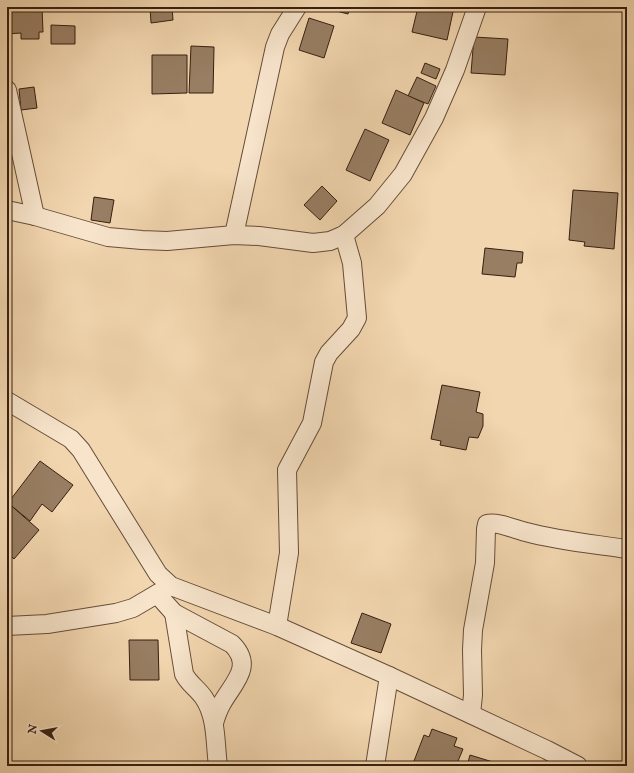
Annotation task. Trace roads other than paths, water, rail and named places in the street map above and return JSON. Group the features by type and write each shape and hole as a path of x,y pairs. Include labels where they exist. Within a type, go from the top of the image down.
{"street":[{"path":"234,235 275,47 280,34 297,7"},
{"path":"7,210 35,216 115,238 167,241 234,235 259,236 313,243 330,241 344,236 377,206 402,174 434,118 455,70 476,7"},
{"path":"7,90 35,216"},
{"path":"277,626 289,553 287,470 312,423 324,362 329,353 351,329 357,318 352,263 344,236"},
{"path":"7,401 71,439 81,450 158,574 174,613 184,674 187,681 204,698 214,723 218,766"},
{"path":"471,714 473,695 473,630 485,563 487,524 496,524 536,535 627,549"},
{"path":"7,626 47,624 116,613 133,608 164,590 277,626 471,714 545,758 578,766"},
{"path":"174,613 232,644 239,651 242,657 240,675 222,702 214,723"},
{"path":"375,766 389,676"}]}
